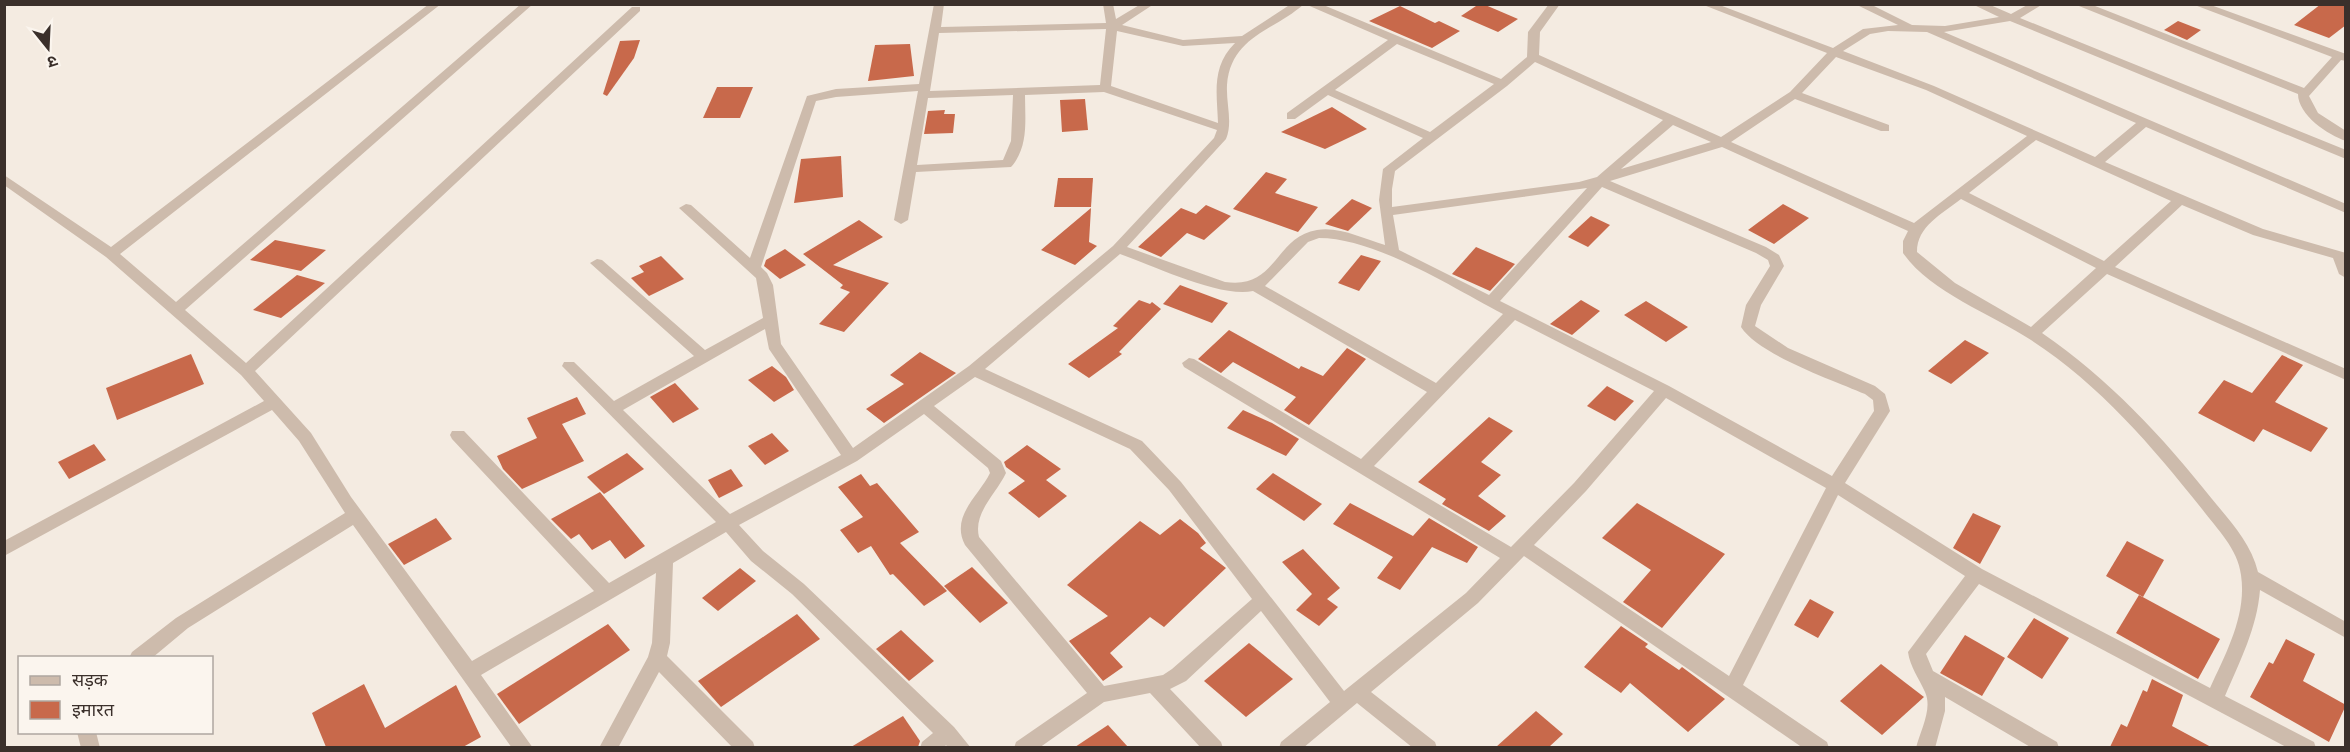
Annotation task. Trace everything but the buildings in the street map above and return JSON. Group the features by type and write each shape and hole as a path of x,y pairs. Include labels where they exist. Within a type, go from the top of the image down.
{"street":[{"path":"111,254 436,4"},
{"path":"176,310 528,4"},
{"path":"901,220 939,4"},
{"path":"1105,88 1112,26 1108,4"},
{"path":"1112,26 1149,4"},
{"path":"468,673 665,558 851,457 974,370 1118,249 1220,139 1225,129 1221,93 1222,78 1233,49 1243,39 1299,4"},
{"path":"1310,4 1503,84"},
{"path":"1393,252 1386,212 1386,183 1389,169 1527,65 1533,57 1534,32 1555,4"},
{"path":"1706,4 1930,88 2180,200 2273,237 2342,256 2346,274"},
{"path":"1860,4 2145,122 2346,209"},
{"path":"1977,4 2346,155"},
{"path":"1386,212 1555,190 1600,181 1721,143 1794,94 1834,52 1874,29 1961,27 2012,18 2038,4"},
{"path":"2079,4 2305,93"},
{"path":"2197,4 2342,57 2303,96 2307,108 2346,137"},
{"path":"246,371 636,9"},
{"path":"934,30 1112,26 1183,43 1243,39"},
{"path":"1291,116 1396,40"},
{"path":"1533,57 1915,229"},
{"path":"753,268 807,104 811,99 836,93 1105,88 1225,129"},
{"path":"1326,90 1431,137"},
{"path":"910,169 1007,164 1013,159 1017,148 1019,91"},
{"path":"1794,94 1885,128"},
{"path":"1491,302 1600,181 1671,120"},
{"path":"2096,163 2145,122"},
{"path":"2034,136 1915,229 1910,241 1910,253 1929,272 2068,357 2156,440 2232,537 2246,559 2250,576 2250,595 2243,629 2214,700"},
{"path":"4,180 111,254 246,371 305,437 350,508 524,747"},
{"path":"1600,181 1761,250 1774,258 1777,266 1748,317 1748,328 1754,336 1781,351 1870,390 1880,398 1882,411 1835,485 1732,688"},
{"path":"1961,194 2106,268 2346,375"},
{"path":"2032,334 2180,200"},
{"path":"686,208 753,268 766,285 774,345 851,457"},
{"path":"1118,249 1223,286 1241,289 1255,286 1264,280 1304,239 1318,234 1333,234 1393,252 1664,390 1835,485 1976,574 2307,747"},
{"path":"597,263 704,357"},
{"path":"1255,286 1437,391"},
{"path":"1363,467 1513,313"},
{"path":"612,409 770,320"},
{"path":"1189,363 1363,467 1519,552 1820,747"},
{"path":"569,366 728,523 757,556 798,589 962,747"},
{"path":"974,370 1136,445 1175,486 1262,600 1349,698 1428,747"},
{"path":"1288,747 1472,598 1580,487 1664,390"},
{"path":"4,549 273,403"},
{"path":"924,406 995,465 998,473 996,478 983,494 967,524 971,540 1100,695"},
{"path":"458,435 607,592"},
{"path":"139,656 182,623 350,508"},
{"path":"608,747 657,658 661,643 665,558"},
{"path":"1925,747 1937,702 1932,686 1918,664 1917,652 1976,574"},
{"path":"2250,576 2346,631"},
{"path":"1023,747 1100,695 1166,682 1179,675 1262,600"},
{"path":"657,658 746,747"},
{"path":"1924,675 2050,747"},
{"path":"1153,684 1214,747"},
{"path":"929,747 947,733"}]}
